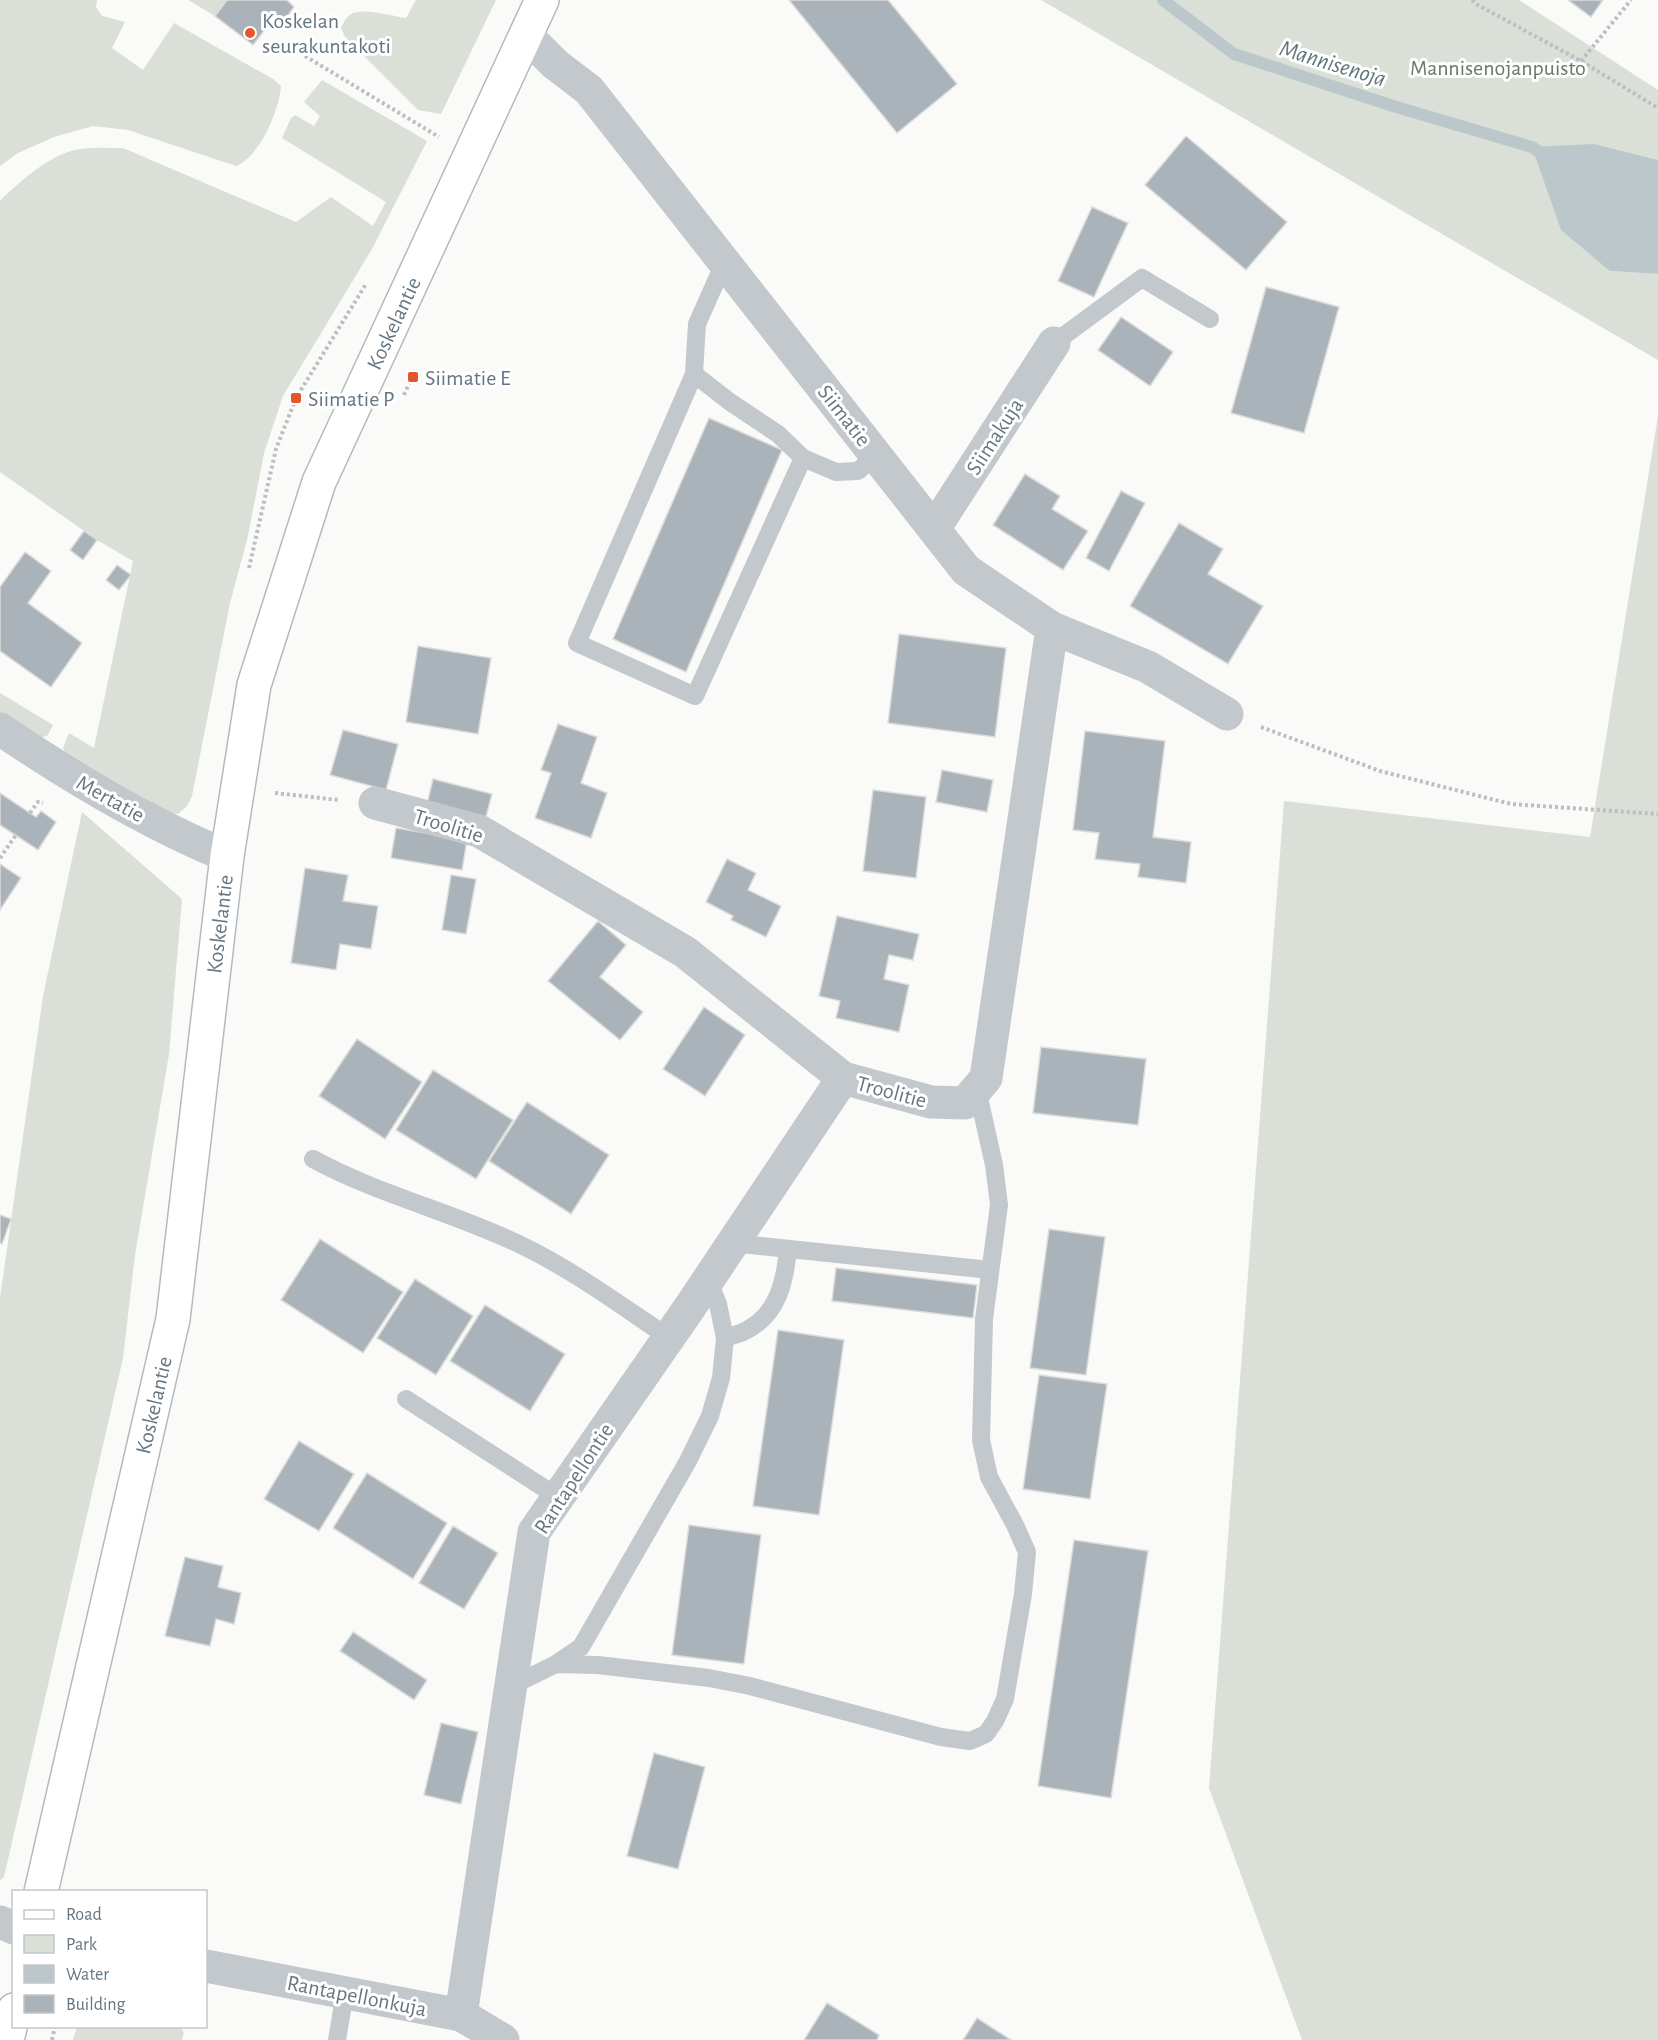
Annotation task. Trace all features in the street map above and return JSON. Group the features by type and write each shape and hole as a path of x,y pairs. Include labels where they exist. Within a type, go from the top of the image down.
{"main road":[{"name":"Koskelantie","path":"40,1890 173,1319 227,856 254,685 319,482 542,0"},
{"path":"6,2040 12,2018"}],"street":[{"name":"Siimatie","path":"526,36 555,64 589,90 966,570 1052,628 1148,667 1227,714"},
{"name":"Siimakuja","path":"934,529 1054,344"},
{"path":"977,1089 987,1078 1052,628"},
{"name":"Mertatie","path":"0,729 68,775 187,840 227,856"},
{"name":"Troolitie","path":"375,803 480,831 685,952 843,1078 931,1102 965,1103 977,1089"},
{"name":"Rantapellontie","path":"461,2015 534,1532 708,1280 843,1078"},
{"name":"Rantapellonkuja","path":"207,1966 461,2015 503,2040"}],"lane":[{"path":"725,261 697,324 694,374 577,643 695,696 803,458"},
{"path":"1054,344 1142,278 1210,319"},
{"path":"694,374 730,402 778,434 803,458 836,472 858,471 876,455"},
{"path":"556,1664 598,1665 709,1678 750,1686 941,1737 970,1741 986,1734 1005,1699 1023,1594 1027,1552 1016,1525 988,1477 981,1440 984,1319 999,1206 994,1165 977,1089"},
{"path":"313,1159 424,1207 478,1226 521,1245 570,1272 669,1337"},
{"path":"732,1244 990,1270"},
{"path":"725,1338 746,1331 762,1320 776,1301 785,1276 788,1250"},
{"path":"511,1686 556,1664 581,1647 688,1461 710,1416 721,1378 725,1338 718,1305 708,1280"},
{"path":"406,1399 558,1497"},
{"path":"337,2040 345,1993"}],"path":[{"path":"1472,0 1658,108"},
{"path":"1581,62 1630,0"},
{"path":"305,56 445,140"},
{"path":"402,398 417,366"},
{"path":"1227,714 1380,771 1510,804 1658,814"},
{"path":"266,792 375,803"},
{"path":"30,813 38,802 50,803"},
{"path":"0,858 16,835"}],"green space":[{"path":"0,0 97,0 96,7 102,16 125,22 112,48 143,70 174,23 273,79 281,86 267,132 253,153 236,166 128,130 93,126 54,137 18,153 0,166"},
{"path":"188,0 227,0 215,16"},
{"path":"416,0 496,0 441,114 418,110 345,37 341,28 349,16 358,12 406,18"},
{"name":"Mannisenojanpuisto","path":"1041,0 1519,0 1658,90 1658,231 1610,271 1658,274 1658,360"},
{"path":"322,80 427,141 372,249 283,396 264,453 248,536 230,603 192,796 187,806 178,814 168,813 65,754 63,748 69,733 94,748 133,561 97,540 0,472 0,201 31,173 68,152 81,149 123,148 296,222 331,197 373,226 386,202 282,138 291,118 295,115 314,126 320,116 304,102"},
{"path":"1658,416 1658,2040 1302,2040 1209,1788 1284,801 1590,837"},
{"path":"0,693 53,725 48,735 39,739 0,714"},
{"path":"82,812 182,899 169,1054 135,1255 123,1358 4,1877 0,1881 0,1298 43,996"},
{"path":"76,2028 181,2028 184,2032 182,2040 73,2040"}],"water":[{"path":"1594,144 1658,160 1658,274 1610,271 1561,230 1532,147"}],"building":[{"name":"Koskelan seurakuntakoti","path":"227,0 287,0 294,7 284,21 276,15 253,45 215,16"},
{"path":"789,0 888,0 957,84 897,133"},
{"path":"1568,0 1603,0 1591,17"},
{"path":"1186,136 1287,222 1246,270 1145,185"},
{"path":"1092,207 1128,223 1094,297 1058,281"},
{"path":"1266,287 1339,307 1304,433 1231,413"},
{"path":"1121,317 1173,352 1150,386 1098,350"},
{"path":"709,418 782,450 686,672 613,639"},
{"path":"1025,474 1060,496 1052,509 1088,531 1063,570 993,525"},
{"path":"1121,491 1145,503 1109,571 1086,558"},
{"path":"1179,523 1223,549 1208,574 1263,606 1228,664 1130,606"},
{"path":"84,531 97,540 83,560 70,550"},
{"path":"25,552 51,571 28,603 82,643 51,687 0,651 0,587"},
{"path":"117,565 131,575 119,590 106,580"},
{"path":"899,634 1006,648 995,737 888,723"},
{"path":"418,646 491,658 478,734 406,722"},
{"path":"558,724 597,737 581,783 607,793 591,838 535,818 551,773 541,770"},
{"path":"343,730 398,744 386,790 330,775"},
{"path":"1085,731 1165,741 1153,837 1191,842 1186,883 1138,877 1140,864 1095,859 1099,833 1073,830"},
{"path":"942,770 993,780 987,812 936,802"},
{"path":"433,779 492,794 484,824 426,809"},
{"path":"873,790 926,797 916,878 863,871"},
{"path":"0,793 36,817 41,811 56,822 38,850 0,825"},
{"path":"396,828 467,840 462,870 391,858"},
{"path":"727,859 756,873 748,890 781,906 766,937 731,920 733,916 706,902"},
{"path":"0,864 21,878 0,910"},
{"path":"305,868 348,875 343,901 378,906 371,949 340,944 336,970 291,963"},
{"path":"451,875 476,879 466,934 442,930"},
{"path":"837,916 919,934 913,960 889,955 884,979 909,985 899,1032 836,1018 840,1001 819,996"},
{"path":"598,921 626,945 600,977 643,1012 620,1040 548,981"},
{"path":"704,1007 745,1035 705,1096 663,1069"},
{"path":"357,1039 422,1082 385,1139 319,1096"},
{"path":"1041,1047 1146,1059 1138,1125 1033,1113"},
{"path":"433,1070 513,1120 476,1179 396,1130"},
{"path":"527,1102 609,1155 571,1214 489,1161"},
{"path":"0,1215 11,1219 2,1244 0,1243"},
{"path":"1049,1229 1105,1237 1086,1375 1030,1368"},
{"path":"320,1239 403,1292 363,1353 281,1300"},
{"path":"836,1268 977,1285 973,1318 832,1301"},
{"path":"415,1279 473,1316 436,1375 377,1338"},
{"path":"485,1305 565,1354 530,1411 450,1361"},
{"path":"778,1330 844,1340 819,1515 753,1506"},
{"path":"1039,1375 1107,1384 1090,1499 1023,1489"},
{"path":"299,1441 354,1474 319,1531 264,1499"},
{"path":"367,1473 447,1523 413,1579 333,1528"},
{"path":"689,1525 761,1535 744,1664 672,1655"},
{"path":"453,1526 498,1553 464,1609 419,1583"},
{"path":"1074,1540 1148,1551 1111,1798 1038,1786"},
{"path":"185,1557 223,1566 218,1587 241,1593 234,1624 216,1619 210,1646 165,1636"},
{"path":"353,1632 427,1680 414,1700 340,1651"},
{"path":"441,1723 478,1732 461,1804 424,1795"},
{"path":"654,1753 705,1767 678,1869 627,1856"},
{"path":"827,2003 879,2035 877,2040 804,2040"},
{"path":"977,2018 1011,2040 963,2040"}],"waterway":[{"name":"Mannisenoja","path":"1163,0 1234,54 1393,106 1532,147 1544,155"}],"place":[{"name":"Koskelan seurakuntakoti","path":"250,33"},
{"name":"Siimatie E","path":"413,377"},
{"name":"Siimatie P","path":"296,398"}]}
